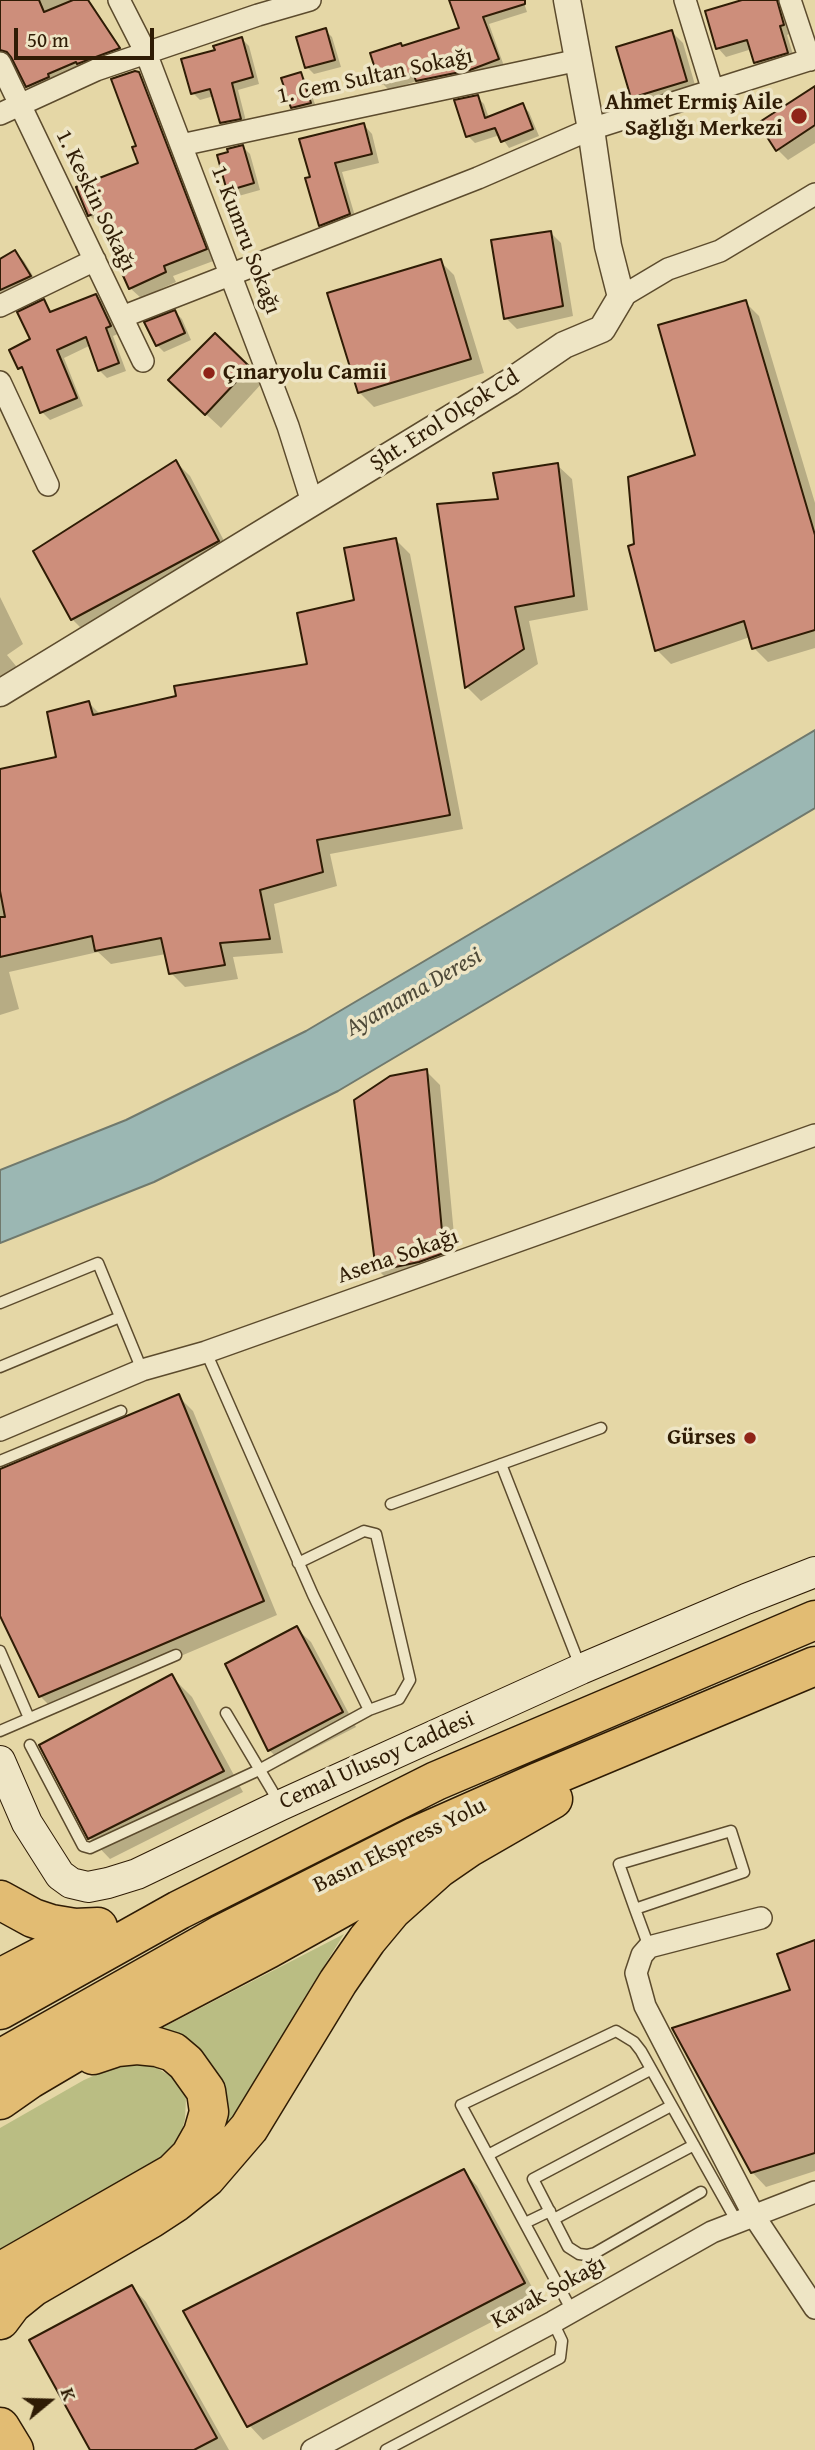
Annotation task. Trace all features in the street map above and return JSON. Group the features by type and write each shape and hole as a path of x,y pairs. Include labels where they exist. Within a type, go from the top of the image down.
{"highway":[{"name":"Basın Ekspress Yolu","path":"0,2010 179,1910 436,1781 815,1620"},
{"name":"Basın Ekspress Yolu","path":"0,2059 199,1947 416,1836 815,1666"},
{"path":"0,2100 108,2033 268,1949 473,1835 645,1753 700,1713"},
{"path":"0,1978 330,1815 373,1797 436,1781"},
{"path":"0,2320 12,2304 33,2287 150,2219 206,2178 249,2128 338,1982 393,1910 411,1892 458,1855 553,1799"},
{"path":"0,1900 33,1918 51,1924 75,1928 100,1927"},
{"path":"0,2100 100,2052 137,2045 157,2047 173,2053 186,2063 206,2091 209,2112 203,2133 190,2156 173,2173 0,2272"},
{"path":"0,2427 14,2450"}],"main road":[{"name":"Cemal Ulusoy Caddesi","path":"0,1761 27,1823 60,1875 71,1884 88,1887 137,1874 281,1805 582,1669 815,1572"}],"street":[{"name":"1. Kumru Sokağı","path":"119,0 146,53 288,426 312,502"},
{"path":"0,114 96,70 310,0"},
{"path":"567,0 591,128 608,246 621,297 668,269 720,251 815,194"},
{"path":"685,0 713,92"},
{"path":"122,317 478,178 591,128 813,59 790,0"},
{"name":"1. Cem Sultan Sokağı","path":"181,145 579,60"},
{"name":"1. Keskin Sokağı","path":"0,63 144,361"},
{"path":"0,306 95,260"},
{"name":"Şht. Erol Olçok Cd","path":"0,692 510,382 564,345 603,329 621,297"},
{"path":"0,382 48,485"},
{"name":"Asena Sokağı","path":"0,1430 142,1370 206,1352 815,1135"},
{"path":"761,1918 649,1947 642,1955 636,1973 645,2006 745,2219 815,2308"},
{"name":"Kavak Sokağı","path":"317,2449 553,2322 712,2232 815,2192"}],"lane":[{"path":"0,1303 99,1263 142,1370"},
{"path":"0,1367 120,1317"},
{"path":"206,1352 298,1563 369,1710"},
{"path":"0,1461 121,1411"},
{"path":"391,1504 601,1428"},
{"path":"501,1464 582,1669"},
{"path":"30,1745 83,1846 90,1849 260,1770 369,1710 399,1699 410,1681 378,1537 373,1532 365,1531 298,1563"},
{"path":"0,1651 29,1718"},
{"path":"0,1731 176,1655"},
{"path":"226,1713 281,1805"},
{"path":"635,1909 744,1872 731,1831 620,1864 635,1909 649,1947"},
{"path":"572,2311 461,2105 616,2031 634,2042 694,2146 745,2219"},
{"path":"488,2155 650,2070"},
{"path":"671,2106 533,2179 568,2247 587,2255 595,2253 701,2192"},
{"path":"525,2223 552,2215 694,2146"},
{"path":"386,2450 560,2358 562,2341 553,2322"}],"green space":[{"path":"344,1934 301,2003 247,2101 212,2151 160,2029"},
{"path":"147,2062 175,2079 186,2097 185,2119 180,2137 169,2154 0,2253 0,2128 84,2080 116,2066"}],"water":[{"name":"Ayamama Deresi","path":"815,730 815,808 338,1091 154,1182 0,1243 0,1170 126,1120 306,1031"}],"building":[{"path":"0,0 39,0 44,12 73,0 88,0 120,48 77,64 76,62 26,87 11,57 0,50"},
{"path":"449,0 525,0 525,4 483,17 499,59 470,70 416,81 413,73 380,84 370,53 459,28"},
{"path":"742,0 777,0 784,25 780,26 788,53 754,63 747,40 716,49 705,11"},
{"path":"326,28 335,60 305,68 296,37"},
{"path":"672,30 687,81 631,98 616,47"},
{"path":"242,37 253,77 232,83 241,119 220,123 210,89 191,94 181,59 215,50 213,46"},
{"path":"139,72 207,249 164,266 166,272 129,289 95,213 88,216 76,187 138,163 132,147 136,146 111,79"},
{"path":"301,72 311,103 291,108 281,78"},
{"path":"815,86 815,125 776,151 758,123"},
{"path":"478,95 485,118 523,103 533,129 501,142 495,128 466,137 454,100"},
{"path":"364,123 372,154 335,163 350,214 319,226 305,178 310,177 299,139"},
{"path":"243,145 254,183 227,191 217,155"},
{"path":"551,231 563,306 504,319 491,240"},
{"path":"15,250 31,276 0,290 0,259"},
{"path":"441,259 471,359 358,393 327,293"},
{"path":"96,294 111,326 106,328 119,363 98,371 86,337 57,350 77,398 40,413 22,367 18,369 9,350 30,339 17,312 44,299 50,312"},
{"path":"746,300 815,535 815,630 752,649 744,621 655,651 628,546 634,544 628,477 695,455 658,325"},
{"path":"175,310 185,333 156,346 144,322"},
{"name":"Çınaryolu Camii","path":"215,333 250,367 205,415 168,380"},
{"path":"176,460 219,541 71,620 33,551"},
{"path":"558,463 574,596 515,607 524,649 465,688 437,504 498,499 493,473"},
{"path":"396,538 450,815 317,840 323,872 260,890 270,939 220,943 225,965 169,974 161,938 95,951 92,936 0,957 0,917 5,917 0,891 0,769 56,757 47,712 89,701 93,715 176,696 174,686 307,664 297,613 354,600 344,548"},
{"path":"427,1069 444,1253 419,1262 376,1271 354,1100 390,1076"},
{"path":"179,1394 264,1601 39,1697 0,1616 0,1469"},
{"path":"297,1626 343,1712 268,1751 225,1664"},
{"path":"172,1674 224,1771 88,1839 39,1745"},
{"path":"815,1940 815,2153 751,2173 672,2028 790,1990 777,1954"},
{"path":"464,2169 525,2283 247,2427 183,2311"},
{"path":"132,2285 217,2438 194,2450 90,2450 29,2340"}],"place":[{"name":"Ahmet Ermiş Aile Sağlığı Merkezi","path":"799,116"},
{"name":"Çınaryolu Camii","path":"209,373"},
{"name":"Gürses","path":"750,1438"}]}
